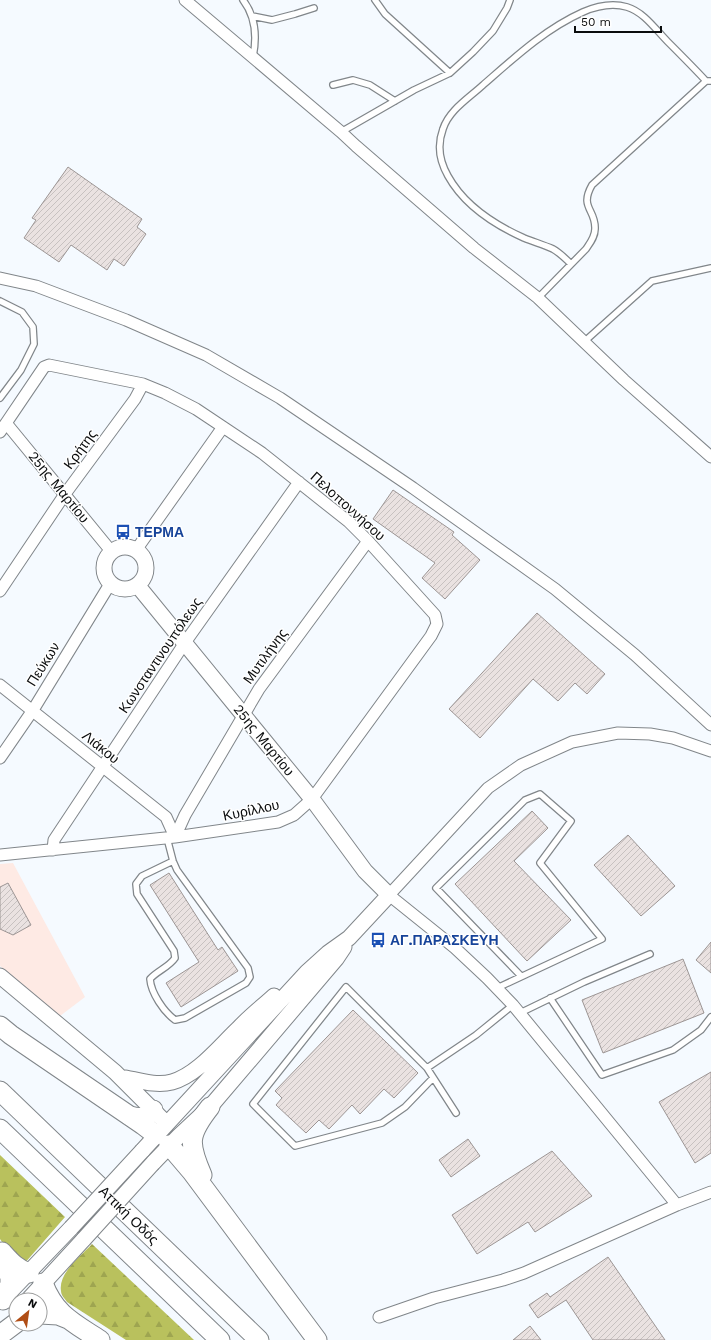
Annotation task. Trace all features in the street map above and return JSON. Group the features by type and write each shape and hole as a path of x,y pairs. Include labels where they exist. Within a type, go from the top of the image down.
{"highway":[{"path":"0,1026 130,1116 172,1131 183,1160 317,1340"},
{"name":"Αττική Οδός","path":"0,1091 259,1340"},
{"path":"210,1107 195,1128 192,1144 194,1156 216,1205"},
{"path":"130,1116 140,1118 145,1117 153,1110"},
{"name":"Αττική Οδός","path":"0,1129 220,1340"},
{"path":"1,1251 13,1265 21,1270 38,1276 60,1313 100,1340"},
{"path":"1,1251 10,1284 1,1301"},
{"path":"48,1314 58,1315 68,1319"}],"street":[{"path":"185,0 341,132 474,248 538,298 585,341 624,380 711,457"},
{"path":"0,278 36,286 126,320 206,355 280,398 413,488 555,589 635,655 711,725"},
{"name":"Πελοποννήσου","path":"3,427 44,367 49,364 143,384 165,393 196,409 262,453 349,522 435,615 437,624"},
{"name":"Κρήτης","path":"0,591 65,494 135,399 143,384"},
{"name":"25ης Μαρτίου","path":"3,427 65,494 111,551"},
{"path":"136,550 223,427"},
{"name":"Κωνσταντινουπόλεως","path":"53,850 54,840 184,644 299,482"},
{"name":"Μυτιλήνης","path":"171,838 259,689 368,542"},
{"path":"119,547 128,547 136,550 143,557 146,567 144,578 138,586 129,590 119,589 110,584 104,577 103,567 105,558 111,551 119,547"},
{"name":"Πεύκων","path":"0,758 33,710 110,584"},
{"name":"25ης Μαρτίου","path":"138,586 312,799 365,871 389,895"},
{"name":"Κυρίλλου","path":"0,855 171,838 278,822 294,815 312,799 431,636 437,624"},
{"name":"Λιάκου","path":"0,685 33,710 102,768 166,817 171,838"},
{"path":"31,1292 52,1249 71,1228 142,1151 210,1107 336,959 349,938 488,788 521,765 572,742 618,733 650,734 673,738 711,751"},
{"path":"389,895 455,948 517,1009 677,1205"},
{"path":"1,1301 38,1276 61,1264 153,1163 172,1131 308,972 328,953 349,938"},
{"path":"121,1075 148,1083 170,1083 183,1078 196,1069 275,995 308,972"},
{"path":"0,976 121,1075 144,1089 172,1131"},
{"path":"121,1075 172,1131"},
{"path":"379,1317 434,1298 524,1273 677,1205 711,1192"},
{"path":"0,1331 8,1322"}],"lane":[{"path":"243,0 252,16 255,31 253,57"},
{"path":"375,0 384,14 450,73"},
{"path":"341,132 414,90 450,73 493,31 508,8 510,0"},
{"path":"538,298 571,264 589,245 596,230 587,202 587,193 592,184 709,81 642,15 628,7 614,5 600,6 584,12 564,22 524,50 459,106 449,117 443,129 439,144 442,160 448,176 457,189 471,204 506,230 553,249 571,264"},
{"path":"252,16 272,20 314,8"},
{"path":"334,85 353,80 370,85 395,102"},
{"path":"585,341 652,281 711,268"},
{"path":"0,300 22,312 33,327 34,344 22,370 0,398"},
{"path":"497,988 602,939 540,863 571,821 540,794 525,800 436,888 521,976"},
{"path":"171,838 173,861 177,870 248,968 250,977 246,984 185,1018 175,1020 168,1015 150,987 150,980 154,975 171,963 175,958 174,951 137,894 136,884 142,876 173,861"},
{"path":"427,1068 517,1009 550,998 650,954"},
{"path":"433,1078 404,1107 382,1123 295,1146 253,1104 346,987 427,1068 456,1113"},
{"path":"550,998 602,1075 673,1050 701,1030 711,1017"}],"shaded area":[{"path":"13,863 85,997 60,1016 0,966 0,864"}],"green space":[{"path":"0,1155 65,1217 24,1264 13,1258 0,1239"},
{"path":"92,1244 194,1340 126,1340 67,1302 61,1292 63,1278 71,1265"}],"building":[{"path":"68,167 142,219 137,227 146,234 124,266 114,259 107,270 71,245 59,262 24,238 36,220 32,218"},
{"path":"393,490 454,532 452,535 480,560 445,599 422,578 435,563 373,519"},
{"path":"537,613 605,674 587,694 575,683 558,701 533,679 480,738 449,709"},
{"path":"532,811 548,828 514,861 571,920 527,961 455,884"},
{"path":"628,835 675,886 641,916 594,865"},
{"path":"169,873 218,950 222,947 238,971 181,1007 166,983 199,962 150,885"},
{"path":"8,883 31,925 13,935 0,929 0,887"},
{"path":"711,942 711,973 696,960"},
{"path":"683,959 704,1013 603,1053 582,1000"},
{"path":"353,1010 418,1073 394,1098 384,1089 360,1114 352,1105 329,1129 319,1120 306,1133 276,1105 282,1098 275,1091"},
{"path":"711,1072 711,1153 695,1163 659,1102"},
{"path":"468,1139 480,1156 451,1177 439,1160"},
{"path":"552,1151 592,1196 535,1232 528,1222 477,1254 452,1215"},
{"path":"608,1257 665,1340 593,1340 566,1300 538,1318 529,1305 547,1293 550,1297"},
{"path":"530,1326 541,1340 513,1340"}],"place":[{"name":"ΤΕΡΜΑ","path":"123,532"},
{"name":"ΑΓ.ΠΑΡΑΣΚΕΥΗ","path":"378,940"}]}
